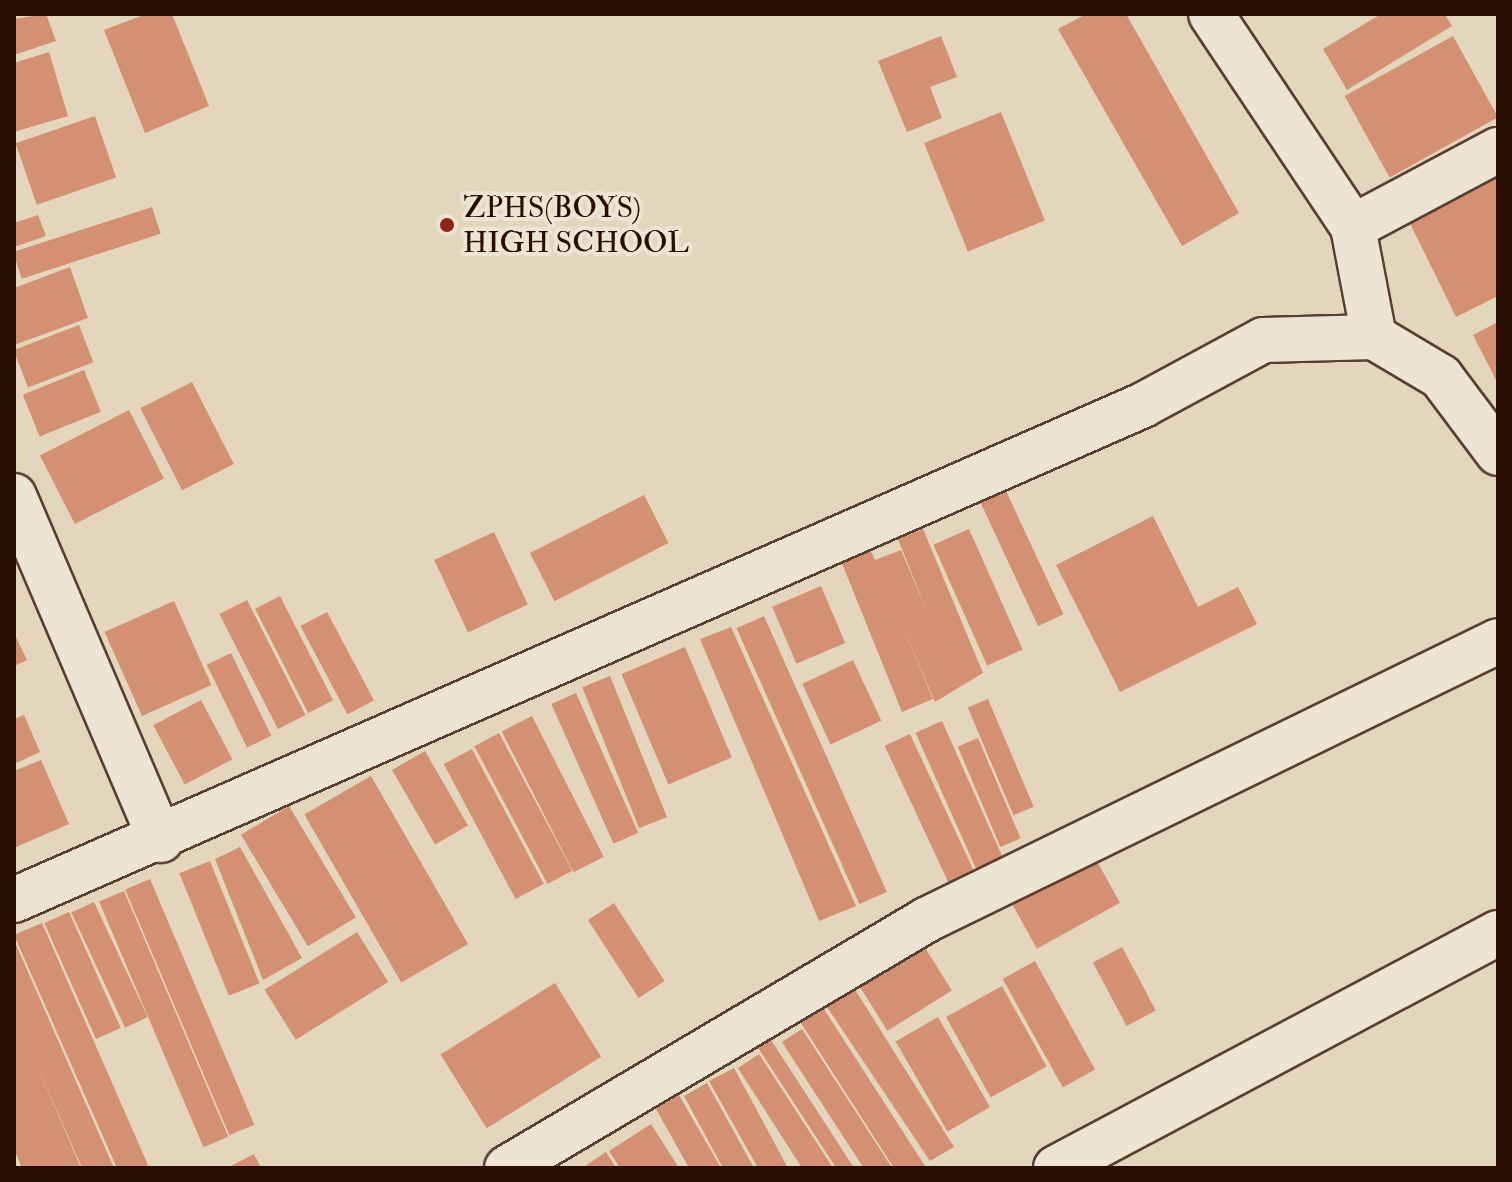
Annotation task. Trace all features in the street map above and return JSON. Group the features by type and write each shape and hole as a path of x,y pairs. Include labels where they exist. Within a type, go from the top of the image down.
{"street":[{"path":"1211,14 1353,227 1374,337"},
{"path":"1353,227 1498,150"},
{"path":"14,900 161,840 1143,405 1263,340 1374,337 1441,377 1498,453"},
{"path":"14,496 161,840"},
{"path":"507,1168 926,920 1498,641"},
{"path":"1056,1168 1498,933"}],"building":[{"path":"46,14 56,41 14,55 14,19"},
{"path":"146,14 172,14 209,106 145,133 104,30"},
{"path":"1086,14 1126,14 1239,213 1182,246 1058,29"},
{"path":"1381,14 1445,14 1452,26 1347,90 1323,49"},
{"path":"941,36 957,77 930,87 942,118 907,132 878,61"},
{"path":"1453,36 1498,117 1390,177 1345,96"},
{"path":"49,52 68,116 14,132 14,63"},
{"path":"1001,112 1045,220 968,252 924,143"},
{"path":"95,116 116,177 37,205 16,143"},
{"path":"1498,169 1498,296 1456,317 1405,213"},
{"path":"152,207 161,234 22,279 14,252"},
{"path":"38,215 46,236 14,247 14,223"},
{"path":"70,267 88,318 14,345 14,288"},
{"path":"1498,322 1498,384 1473,335"},
{"path":"79,325 93,362 28,387 14,350"},
{"path":"84,370 101,412 40,436 23,395"},
{"path":"192,382 234,464 182,490 140,408"},
{"path":"129,410 164,479 75,524 40,455"},
{"path":"1006,491 1063,614 1038,626 981,503"},
{"path":"644,495 669,543 554,601 530,553"},
{"path":"1153,516 1198,607 1238,587 1257,624 1120,692 1056,565"},
{"path":"923,529 983,673 935,702 901,623 933,699 902,712 841,561 870,549 875,560 901,550 927,612 898,539"},
{"path":"969,529 1023,650 987,665 933,545"},
{"path":"494,532 528,605 468,632 434,560"},
{"path":"821,586 845,643 796,664 772,607"},
{"path":"280,596 333,700 308,713 255,609"},
{"path":"247,600 306,715 278,729 219,614"},
{"path":"174,601 211,685 142,716 105,632"},
{"path":"327,612 374,700 347,714 301,626"},
{"path":"764,616 887,892 859,904 737,628"},
{"path":"731,627 856,906 819,921 700,639"},
{"path":"14,633 27,660 14,666"},
{"path":"685,647 732,757 668,784 621,674"},
{"path":"231,653 271,736 247,748 207,665"},
{"path":"853,660 881,721 831,744 802,684"},
{"path":"610,676 667,817 639,828 582,687"},
{"path":"576,693 638,833 614,844 551,704"},
{"path":"988,699 1034,807 1013,815 968,708"},
{"path":"201,700 232,759 185,785 153,725"},
{"path":"24,715 40,752 14,764 14,719"},
{"path":"532,716 604,857 573,872 502,731"},
{"path":"942,721 1006,864 979,876 916,733"},
{"path":"499,733 572,871 548,884 474,746"},
{"path":"910,734 976,876 951,888 885,746"},
{"path":"978,738 1021,838 1000,847 958,747"},
{"path":"472,749 544,884 516,899 444,764"},
{"path":"425,751 468,825 435,844 392,770"},
{"path":"41,760 69,824 14,848 14,771"},
{"path":"371,776 468,944 401,983 304,814"},
{"path":"289,806 356,917 308,946 241,835"},
{"path":"1088,845 1120,903 1037,949 1005,891"},
{"path":"240,847 302,958 263,980 215,859"},
{"path":"210,861 259,983 229,996 179,873"},
{"path":"150,879 254,1125 229,1135 125,890"},
{"path":"124,891 228,1137 203,1147 99,902"},
{"path":"94,902 148,1017 125,1028 71,913"},
{"path":"614,903 665,981 639,998 588,920"},
{"path":"69,912 121,1028 96,1039 44,923"},
{"path":"42,923 148,1165 117,1168 14,935"},
{"path":"357,932 388,982 296,1040 265,990"},
{"path":"919,938 952,991 887,1031 855,978"},
{"path":"14,940 114,1168 82,1168 33,1056 81,1168 22,1168 14,1149"},
{"path":"1122,947 1156,1011 1127,1026 1093,962"},
{"path":"1035,961 1095,1069 1063,1087 1003,979"},
{"path":"849,980 954,1147 930,1161 821,998"},
{"path":"555,983 601,1057 487,1128 441,1055"},
{"path":"1002,986 1047,1066 991,1097 946,1017"},
{"path":"822,1006 925,1166 922,1168 894,1168 799,1020"},
{"path":"938,1017 990,1107 948,1132 896,1042"},
{"path":"802,1029 892,1167 864,1168 782,1042"},
{"path":"771,1040 854,1167 836,1168 758,1048"},
{"path":"759,1054 833,1168 802,1168 738,1068"},
{"path":"734,1068 788,1168 758,1168 709,1081"},
{"path":"707,1083 754,1168 723,1168 684,1096"},
{"path":"679,1095 721,1168 689,1168 656,1109"},
{"path":"651,1124 679,1168 620,1168 609,1151"},
{"path":"606,1152 616,1168 582,1168"},
{"path":"254,1154 261,1168 227,1168"}],"place":[{"name":"ZPHS(BOYS) HIGH SCHOOL","path":"447,225"}]}
